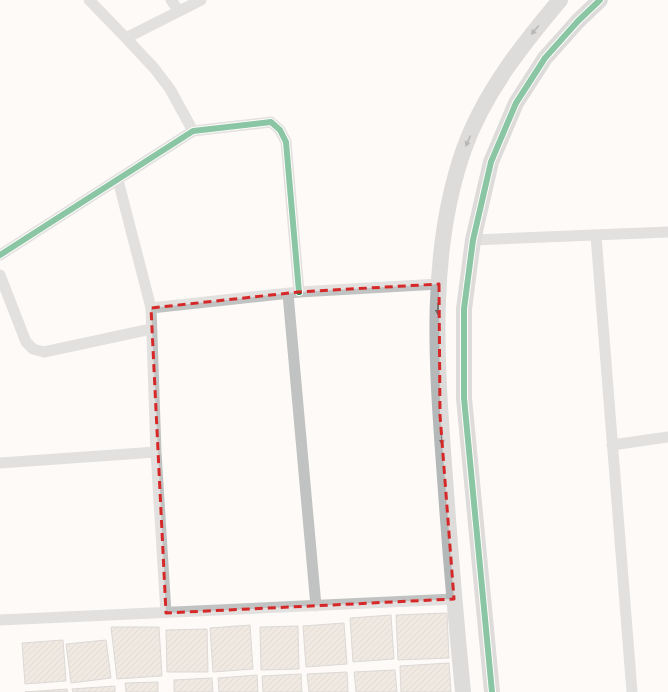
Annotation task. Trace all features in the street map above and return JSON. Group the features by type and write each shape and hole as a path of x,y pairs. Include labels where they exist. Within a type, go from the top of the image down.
{"street":[{"path":"89,0 154,68 170,89 193,131"},
{"path":"171,0 180,10"},
{"path":"126,38 201,0"},
{"path":"463,692 454,599 440,415 438,284 444,228 464,149 498,80 527,39 560,0"},
{"path":"492,692 464,398 464,309 473,240 491,162 516,103 545,58 578,21 600,0"},
{"path":"0,255 193,131 270,122 280,130 286,142 294,293 316,606"},
{"path":"118,180 150,308 156,452 166,613"},
{"path":"473,240 668,232"},
{"path":"596,236 632,692"},
{"path":"0,275 26,342 33,349 44,352 151,329"},
{"path":"150,308 294,293 438,284"},
{"path":"612,445 668,437"},
{"path":"0,463 156,452"},
{"path":"0,620 454,599"}],"highlighted area":[{"path":"439,284 440,415 454,599 166,613 151,308 299,292"}],"building":[{"path":"447,613 449,658 398,660 396,615"},
{"path":"391,615 394,659 353,662 350,618"},
{"path":"344,623 347,664 306,667 303,626"},
{"path":"250,625 253,669 213,672 210,628"},
{"path":"298,626 299,669 261,670 260,627"},
{"path":"111,627 159,627 162,676 117,679"},
{"path":"207,629 208,672 167,672 166,630"},
{"path":"63,640 66,681 25,684 22,643"},
{"path":"106,640 111,678 71,683 66,644"},
{"path":"449,663 451,692 401,692 400,666"},
{"path":"395,670 397,692 356,692 354,672"},
{"path":"347,672 348,692 309,692 307,674"},
{"path":"301,674 302,692 263,692 262,676"},
{"path":"257,675 258,692 219,692 218,678"},
{"path":"212,678 213,692 174,692 174,680"},
{"path":"158,682 158,692 126,692 125,683"},
{"path":"115,686 115,692 73,692 72,689"},
{"path":"67,689 68,692 25,692"}],"cycle path":[{"path":"492,692 464,398 464,309 473,240 491,162 516,103 545,58 578,21 600,0"},
{"path":"0,255 193,131 271,122 280,130 286,142 299,292"}]}
